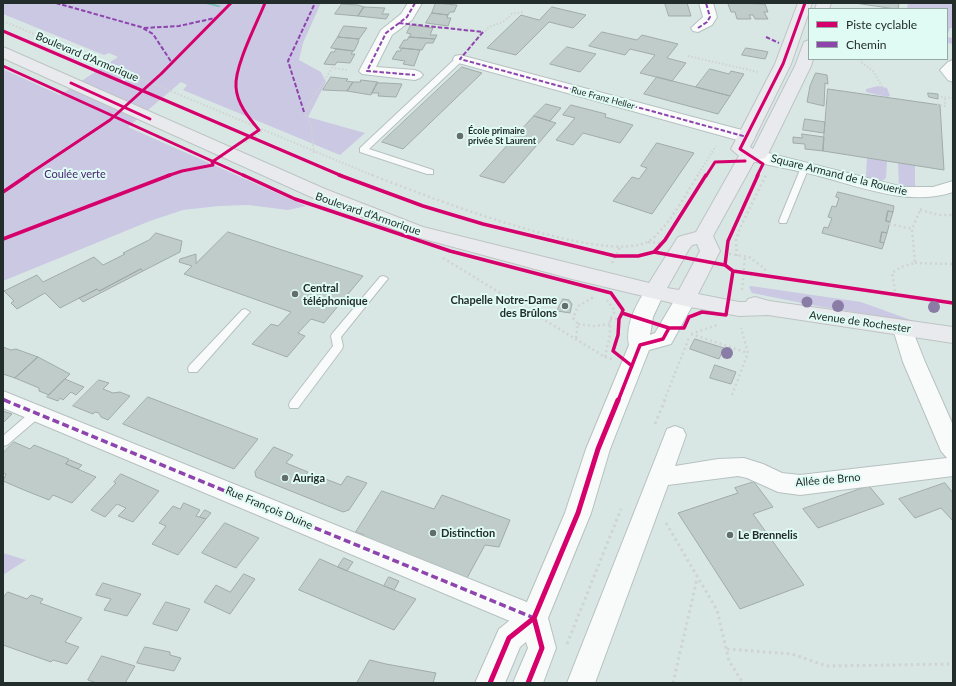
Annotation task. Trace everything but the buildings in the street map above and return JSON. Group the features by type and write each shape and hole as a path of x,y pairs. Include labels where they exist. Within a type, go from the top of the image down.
{"main road":[{"path":"805,3 783,64 740,149 749,155 758,154 765,142 802,66 808,48"},
{"name":"Boulevard d'Armorique","path":"3,52 311,190 416,231 572,272 659,286 689,293"},
{"path":"490,683 509,638 534,618 578,513 598,449 636,356 638,328 659,286 670,248 685,241 703,236 749,155"},
{"name":"Boulevard d'Armorique","path":"359,208 467,236 621,261 659,286"},
{"path":"636,356 663,339 689,293 710,251 703,236"},
{"name":"Avenue de Rochester","path":"689,293 735,294 768,308"},
{"name":"Avenue de Rochester","path":"689,293 739,309 768,308 903,329 953,335"},
{"path":"528,683 542,648 534,618"}],"street":[{"path":"415,3 407,17 386,33 367,71 415,75"},
{"path":"698,28 707,22 710,17 706,3"},
{"name":"Rue Franz Heller","path":"460,59 747,137"},
{"path":"953,65 948,70 953,76"},
{"name":"Square Armand de la Rouerie","path":"749,155 774,159 884,188 918,193 934,192 953,186"},
{"path":"903,329 914,362 953,451"},
{"name":"Rue François Duine","path":"3,399 534,618"},
{"path":"581,683 675,435"},
{"name":"Allée de Brno","path":"655,486 676,477 724,467 740,466 758,470 779,482 800,485 953,467"}],"lane":[{"path":"430,172 363,150 460,59"},
{"path":"783,221 805,167"},
{"path":"294,405 338,346 336,336 383,279"},
{"path":"193,369 245,312"},
{"path":"3,442 37,413"}],"path":[{"path":"460,59 472,42 489,27 503,22 512,14 523,12"},
{"path":"3,21 314,153 428,198 486,216 570,239 620,247 638,244 652,238 669,218 726,131"},
{"path":"688,56 756,71"},
{"path":"861,60 861,62 871,68 877,75 882,87"},
{"path":"314,153 311,125 304,112 332,68 367,71"},
{"path":"144,89 156,79"},
{"path":"941,97 953,98"},
{"path":"937,104 945,106 945,98"},
{"path":"249,118 259,130"},
{"path":"226,152 259,130"},
{"path":"249,136 259,140"},
{"path":"772,277 762,276 765,270 746,257 737,256 736,241 739,230 774,159"},
{"path":"915,263 912,229 923,202 918,193"},
{"path":"889,224 912,229"},
{"path":"705,262 725,265 727,247"},
{"path":"438,254 576,338 604,357 636,356"},
{"path":"608,254 621,261"},
{"path":"735,294 744,272 746,257"},
{"path":"896,296 892,273 901,267 915,263 928,262 952,264"},
{"path":"735,294 733,271 749,273"},
{"path":"889,295 904,297"},
{"path":"596,296 578,306 573,318 578,324 593,326 611,324"},
{"path":"601,297 607,299 615,311 610,319 610,335 604,357"},
{"path":"618,324 622,313 642,319"},
{"path":"576,338 578,324"},
{"path":"732,395 738,374 748,354 747,345 740,327"},
{"path":"691,334 748,354"},
{"path":"655,486 697,578 717,610 729,661 743,683"},
{"path":"673,683 697,578"},
{"path":"727,649 792,654 827,666 953,664"}],"green space":[{"name":"Coulée verte","path":"3,3 321,3 303,43 299,60 321,72 326,82 308,117 365,133 340,155 183,90 187,85 181,82 128,127 306,206 288,210 248,205 219,206 183,210 150,221 3,281 3,69 60,95 118,57 109,53 104,55 3,14"},
{"path":"908,3 953,3 953,28 950,28 948,34 948,8 907,8"},
{"path":"948,37 953,38 953,44 948,43"},
{"path":"878,86 887,88 890,96 887,97 866,92 866,89"},
{"path":"867,158 887,161 886,178 884,180 880,181 867,179"},
{"path":"898,163 915,165 915,186 908,189 899,187"},
{"path":"751,286 861,302 919,323 817,306 752,293 749,287"},
{"path":"3,553 26,560 3,575"}],"waterway":[{"path":"204,3 219,6"}],"marked path":[{"path":"56,3 141,27 153,34 172,63"},
{"path":"304,112 288,61 315,3"},
{"path":"415,3 407,17 386,33 367,71 415,75"},
{"path":"698,28 707,22 710,17 706,3"},
{"path":"144,28 179,26 215,18"},
{"path":"399,23 483,32 460,59 747,137"},
{"path":"766,37 779,43"},
{"path":"3,399 534,618"}],"cycle path":[{"path":"3,192 110,120 161,74 231,3"},
{"path":"3,239 182,171 213,165 214,164 212,162 259,130 244,112 236,88 237,74 265,3"},
{"path":"725,265 728,241 763,164 740,149 783,64 805,3"},
{"path":"3,31 355,182 423,206 483,224 615,256 638,256 654,252 665,240 715,162 745,161"},
{"path":"3,66 295,199 450,251 611,293 623,310 622,313 669,328 684,328 689,317 702,312 726,315 733,271"},
{"path":"71,83 150,119"},
{"path":"654,252 725,265 733,271 953,303"},
{"path":"622,313 619,319 618,335 613,351 632,366"},
{"path":"490,683 509,638 534,618 578,513 598,449 640,345 663,339 669,328"},
{"path":"528,683 542,648 534,618"}],"place":[{"name":"École primaire privée St Laurent","path":"460,136"},
{"name":"Central téléphonique","path":"295,294"},
{"name":"Chapelle Notre-Dame des Brûlons","path":"565,306"},
{"name":"Auriga","path":"285,478"},
{"name":"Distinction","path":"433,533"},
{"name":"Le Brennelis","path":"730,535"}]}
